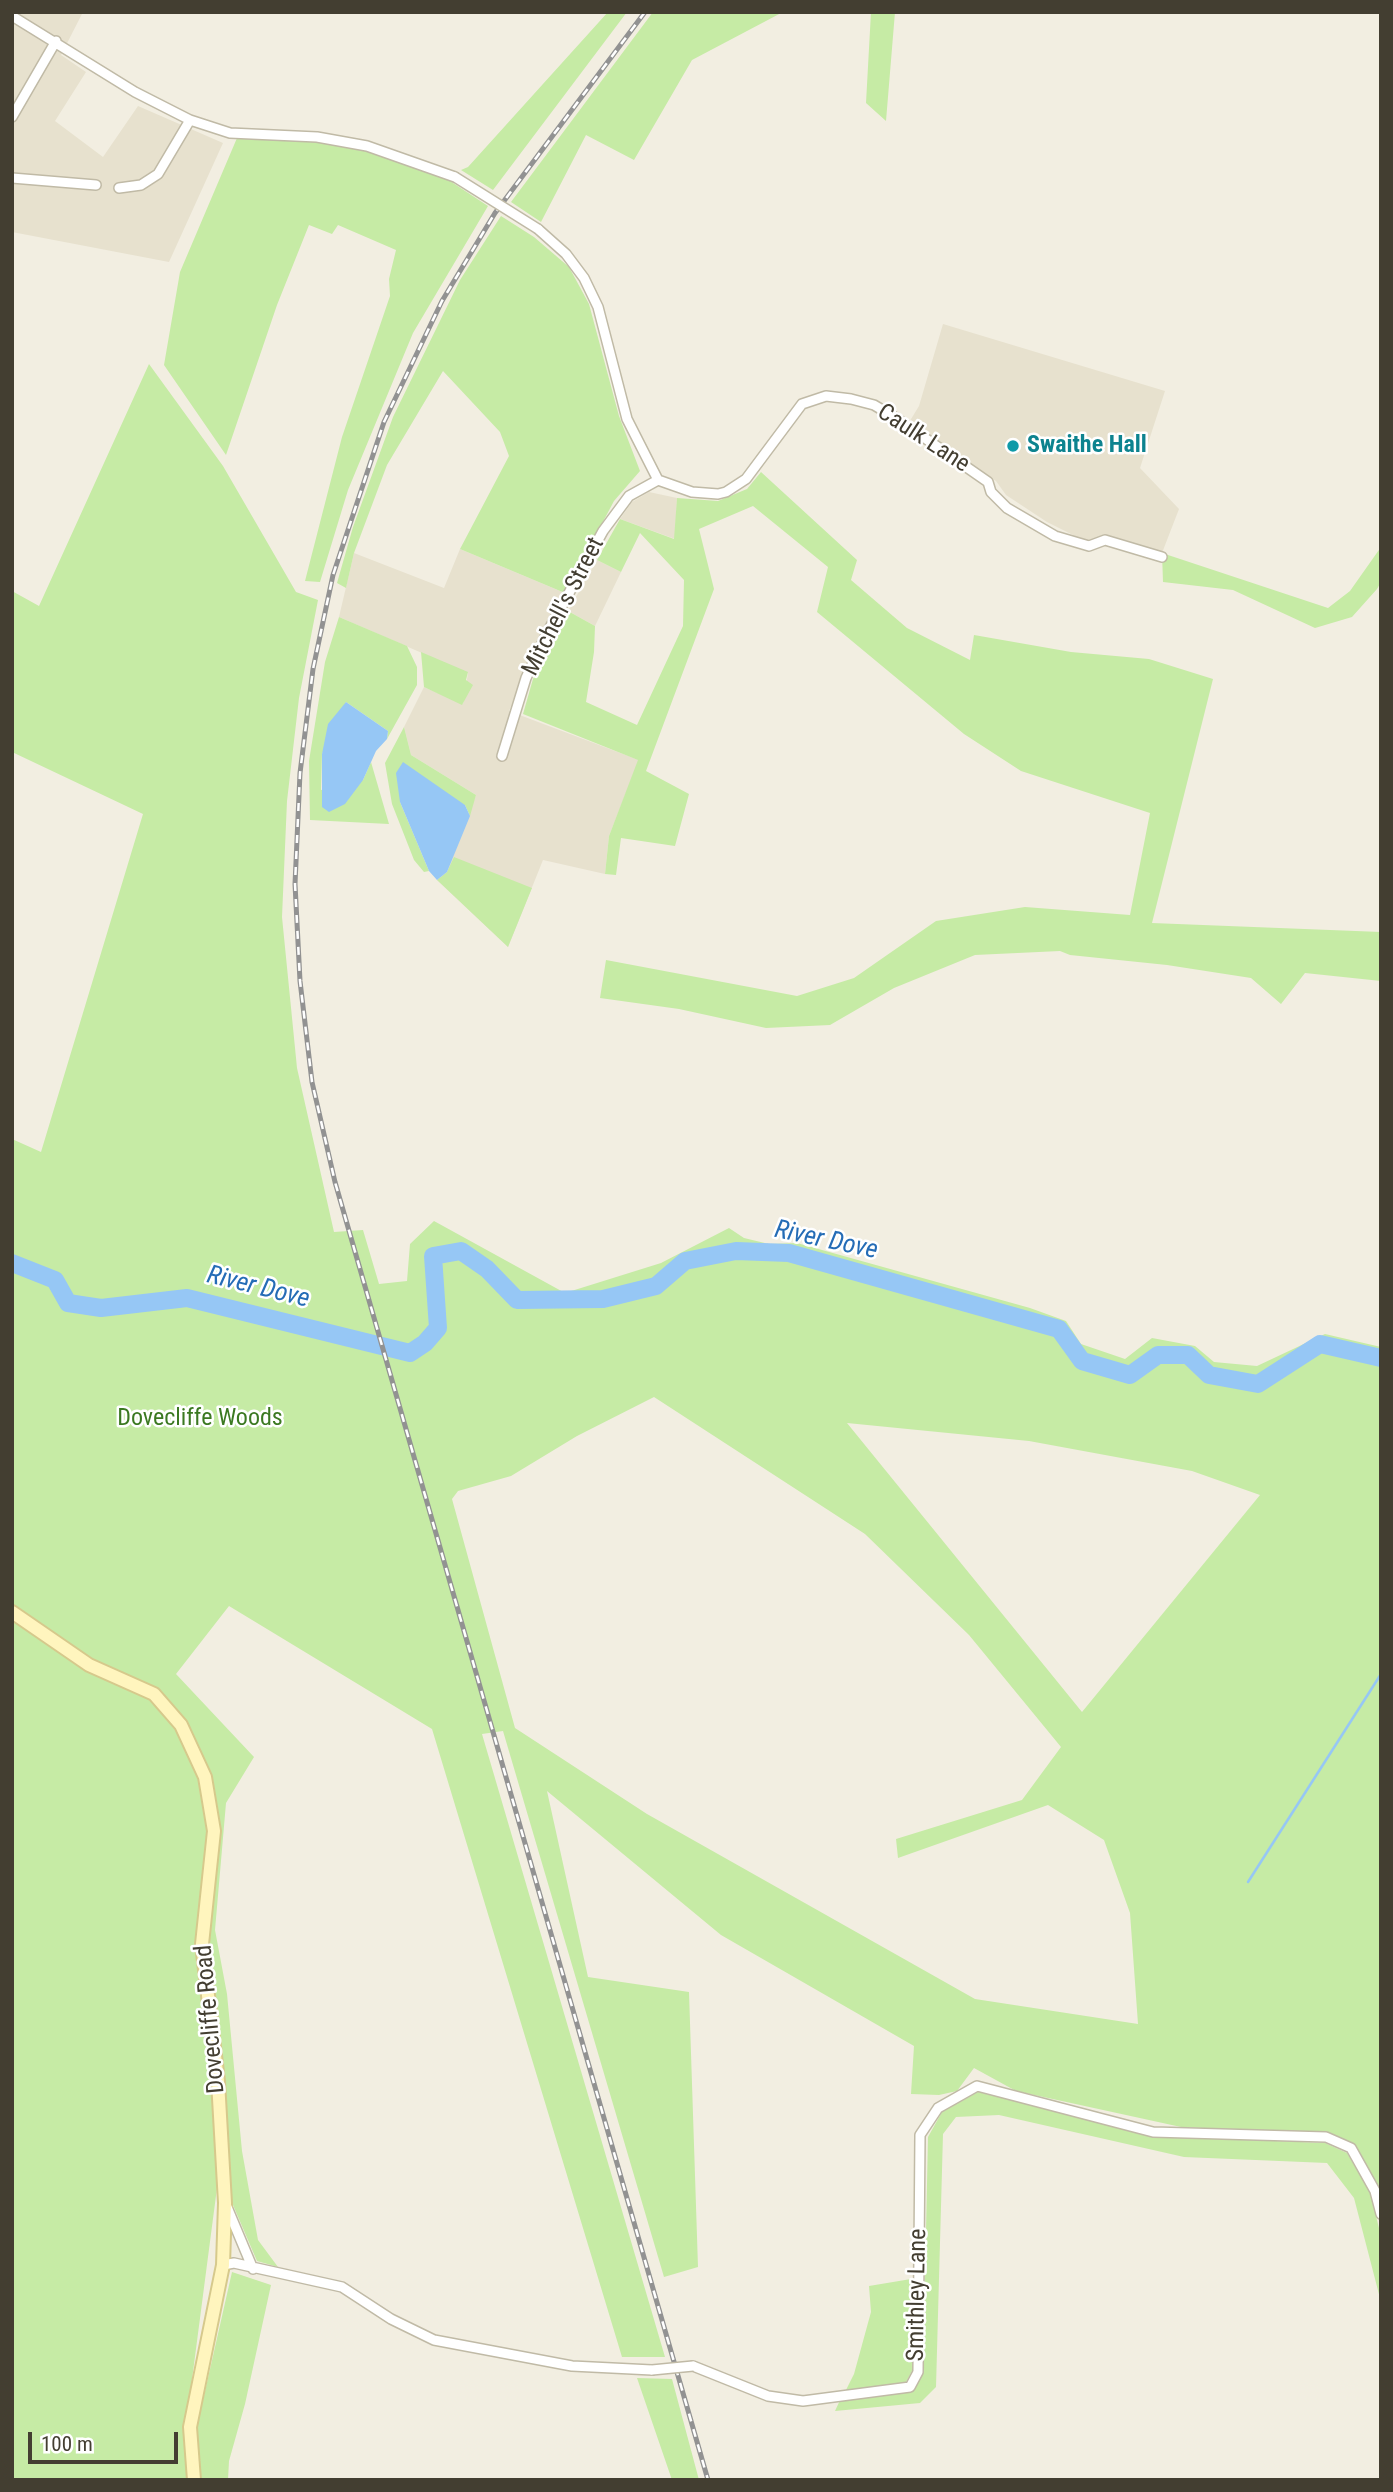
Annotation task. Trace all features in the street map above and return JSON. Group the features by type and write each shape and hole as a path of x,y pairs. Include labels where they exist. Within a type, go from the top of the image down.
{"street":[{"path":"15,15 135,92 190,120 230,134 317,137 368,146 455,177 538,229 566,254 584,278 598,307 627,419 659,480"},
{"path":"12,117 56,41"},
{"path":"119,188 141,185 158,174 190,120"},
{"path":"12,178 96,186"},
{"name":"Caulk Lane","path":"659,480 691,492 726,492 746,479 802,404 826,396 874,405 896,418 988,482 998,502 1055,536 1089,546 1105,540 1162,557"},
{"name":"Mitchell's Street","path":"502,757 526,678 547,632 603,531 629,496 659,480"},
{"name":"Dovecliffe Road","path":"12,1612 89,1665 154,1694 181,1725 205,1777 214,1831 202,1944 218,2081 225,2203 223,2265 190,2427 194,2480"},
{"name":"Smithley Lane","path":"223,2265 234,2263 342,2287 391,2319 434,2340 572,2366 652,2370 693,2366 768,2396 803,2401 911,2387 918,2372 920,2135 938,2108 977,2086 1153,2132 1326,2137 1351,2148 1375,2191 1381,2214"},
{"path":"225,2203 253,2269"}],"shaded area":[{"path":"12,12 83,12 61,55 86,72 55,121 103,157 138,106 223,143 169,262 12,232"},
{"path":"943,324 1165,391 1140,468 1179,509 1162,553 1105,536 1089,543 1047,522 1006,495 996,481 908,424 919,406"},
{"path":"649,492 677,498 675,539 620,519 632,502"},
{"path":"460,549 565,593 542,631 509,711 639,760 609,836 605,874 543,860 508,947 437,880 447,872 476,795 411,755 404,727 424,687 463,704 468,673 339,617 354,553 444,588"},
{"path":"597,560 621,572 595,626 568,611"}],"green space":[{"path":"608,12 627,12 493,190 461,170 468,167"},
{"path":"653,12 783,12 692,60 634,160 586,135 541,222 511,202"},
{"path":"871,12 895,12 886,121 866,103"},
{"path":"237,138 317,140 369,150 450,181 488,206 413,333 348,490 320,582 305,581 342,437 390,296 389,279 396,250 338,225 332,234 309,225 277,305 226,455 164,365 180,272"},
{"path":"501,216 534,237 569,267 589,304 619,416 640,471 614,501 565,593 460,549 509,456 500,432 443,371 387,465 354,553 346,588 337,583 353,527 393,417 460,280"},
{"name":"Dovecliffe Woods","path":"149,364 223,466 296,592 318,600 299,698 287,801 282,917 297,1068 334,1232 363,1230 379,1284 407,1281 410,1244 434,1221 565,1293 661,1263 729,1228 744,1238 769,1244 797,1243 1030,1308 1066,1321 1081,1344 1125,1359 1152,1338 1195,1346 1214,1362 1257,1366 1325,1334 1381,1347 1381,2201 1353,2145 1326,2134 1181,2127 1016,2091 974,2068 957,2091 939,2095 911,2094 914,2046 721,1935 547,1791 588,1977 689,1992 698,2267 664,2277 503,1731 482,1734 665,2357 622,2357 432,1729 229,1606 176,1674 254,1757 226,1803 215,1930 227,1994 242,2151 258,2240 278,2267 257,2261 230,2198 217,2188 188,2410 201,2409 232,2272 271,2285 245,2404 229,2461 228,2480 12,2480 12,1139 41,1152 143,814 12,752 12,591 39,606","holes":["654,1397 865,1534 969,1635 1061,1747 1022,1800 896,1839 898,1858 1048,1805 1104,1840 1130,1913 1138,2024 975,1999 647,1814 515,1728 452,1499 458,1491 511,1476 577,1436","847,1423 1029,1441 1192,1471 1260,1495 1082,1712"]},
{"path":"761,472 857,560 851,580 907,628 970,660 974,635 1071,652 1149,659 1213,679 1152,923 1381,932 1381,981 1305,973 1281,1004 1251,978 1167,965 1070,955 1060,951 975,955 894,988 830,1025 766,1028 679,1009 600,998 606,960 797,996 854,978 936,921 1025,907 1130,915 1150,813 1021,771 964,734 817,612 828,567 753,506 699,529 714,589 646,771 689,794 675,846 621,838 616,875 605,874 609,836 638,760 523,714 533,679 568,611 595,626 586,702 637,725 683,626 684,580 640,533 621,572 597,560 620,519 674,539 677,498 718,501 747,489"},
{"path":"1381,547 1381,582 1377,589 1352,617 1315,628 1233,590 1163,582 1162,553 1328,608 1350,591"},
{"path":"339,617 407,646 417,667 417,685 387,739 388,731 346,702 322,754 321,790 363,780 371,762 389,824 310,820 309,761 325,662"},
{"path":"421,652 468,672 466,680 473,685 462,705 424,687"},
{"path":"404,727 411,755 476,795 470,816 465,805 400,802 429,871 424,872 414,860 392,804 385,763"},
{"path":"454,857 532,888 508,947 437,880 447,872"},
{"path":"978,2092 1153,2136 1325,2143 1347,2153 1370,2192 1381,2236 1381,2302 1354,2198 1327,2163 1184,2157 999,2115 956,2117 943,2134 936,2387 920,2403 835,2411 841,2398 914,2389 923,2373 928,2137 942,2112"},
{"path":"911,2279 912,2371 906,2382 845,2392 854,2374 871,2312 869,2286"},
{"path":"637,2378 672,2379 699,2480 672,2480"}],"water":[{"path":"346,702 388,731 387,739 376,751 363,780 345,804 329,812 322,807 322,754 328,724"},
{"path":"403,762 465,805 470,816 447,872 437,880 429,871 400,802 396,773"}],"waterway":[{"name":"River Dove","path":"12,1263 55,1280 68,1303 101,1308 187,1298 410,1353 425,1343 438,1328 433,1256 461,1251 487,1269 517,1300 603,1299 656,1286 685,1261 736,1251 789,1253 1059,1329 1082,1361 1130,1375 1158,1355 1188,1355 1209,1375 1258,1384 1320,1344 1381,1358"},
{"path":"1248,1882 1381,1674"}],"railway":[{"path":"645,12 495,213 442,301 384,422 333,575 313,669 300,773 295,884 300,981 312,1082 335,1182 708,2480"}],"place":[{"name":"Swaithe Hall","path":"1013,446"}]}
